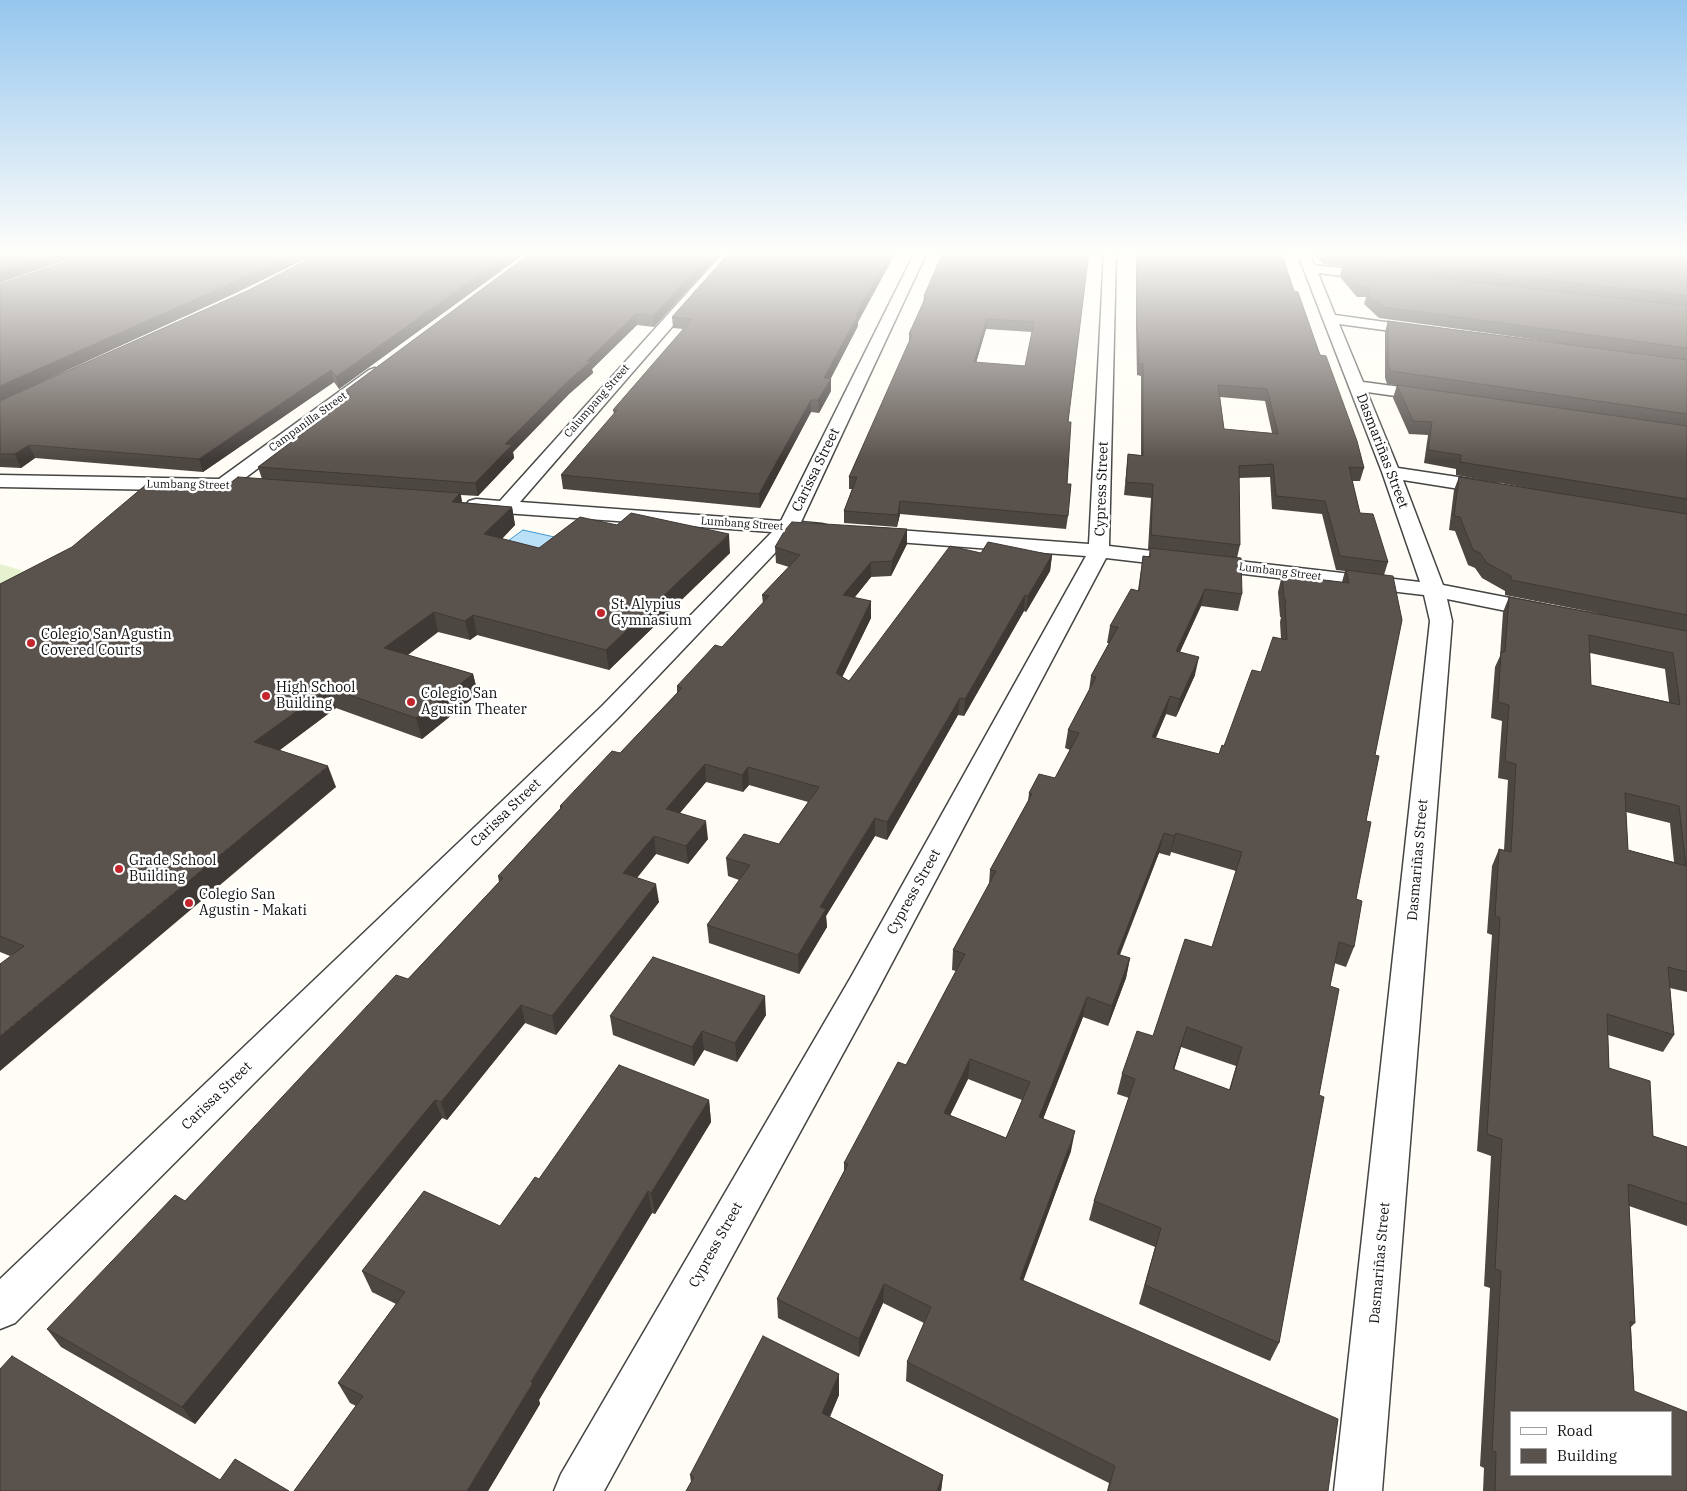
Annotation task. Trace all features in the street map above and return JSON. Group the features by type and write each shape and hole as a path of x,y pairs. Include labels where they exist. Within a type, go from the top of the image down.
{"street":[{"name":"Calumpang Street","path":"504,507 669,322"},
{"name":"Carissa Street","path":"0,1308 611,711 788,528 887,322"},
{"name":"Cypress Street","path":"578,1491 862,986 1100,551 1108,322"},
{"name":"Dasmariñas Street","path":"1332,322 1391,472 1434,590 1441,621 1358,1491"},
{"path":"1350,322 1440,334"},
{"name":"Campanilla Street","path":"223,485 388,362"},
{"path":"1358,386 1445,398"},
{"path":"1391,472 1510,492"},
{"name":"Lumbang Street","path":"0,481 223,485 281,489"},
{"name":"Lumbang Street","path":"456,503 1100,551 1434,590 1560,614"}],"green space":[{"path":"0,564 27,572 0,585"}],"water":[{"path":"523,530 568,540 540,562 494,551"}],"building":[{"path":"0,322 145,322 0,386"},
{"path":"178,322 414,322 336,377 331,370 199,459 29,445 15,454 0,454 0,401"},
{"path":"438,322 628,322 587,361 591,361 568,381 505,444 512,445 475,483 258,467 351,397 346,390"},
{"path":"690,322 854,322 824,378 831,379 818,400 811,400 759,494 561,475 617,410 613,410"},
{"path":"915,322 986,322 974,362 1025,366 1034,322 1027,322 1080,322 1068,422 1071,422 1067,484 1071,484 1068,516 900,501 898,515 844,511 857,477 849,477 912,335 909,334"},
{"path":"1137,322 1308,322 1320,355 1326,356 1357,441 1364,468 1349,467 1360,513 1373,514 1388,562 1340,556 1325,501 1276,496 1273,464 1239,466 1240,545 1151,535 1153,484 1126,482 1128,454 1143,456 1143,364 1139,364","holes":["1218,385 1267,389 1278,434 1224,429"]},
{"path":"1388,322 1687,360 1687,414 1391,371 1388,366"},
{"path":"1490,322 1687,322 1687,348"},
{"path":"1397,385 1687,426 1687,499 1460,462 1461,455 1428,450 1432,422 1413,421"},
{"path":"238,477 460,493 452,502 512,507 484,534 539,548 580,517 617,525 631,513 729,534 606,650 473,615 465,621 434,612 384,648 473,674 416,718 329,688 254,742 328,766 0,1036 0,964 24,946 0,936 0,584 72,547 148,483 220,491"},
{"path":"1459,477 1687,514 1687,615 1511,580 1511,576 1487,563 1480,553 1473,550 1460,517 1454,516"},
{"path":"792,522 907,529 892,561 871,562 843,595 871,601 836,673 849,681 950,546 981,553 988,542 1052,555 1028,596 1025,595 965,699 960,698 887,822 875,818 820,907 826,909 798,955 707,925 750,865 726,858 744,834 779,844 819,787 748,767 742,775 705,764 666,809 706,821 686,846 654,836 623,873 656,884 552,1016 521,1005 441,1102 435,1100 182,1407 47,1329 175,1195 185,1201 396,975 408,979 503,878 498,876 612,751 620,753 682,688 677,686 715,645 722,647 769,596 762,595 800,555 775,547"},
{"path":"1150,548 1241,558 1242,594 1205,589 1176,651 1199,657 1180,699 1170,696 1152,737 1219,754 1222,745 1224,746 1252,670 1261,672 1273,637 1287,640 1286,600 1284,599 1282,575 1349,583 1346,570 1393,576 1402,620 1375,755 1379,756 1366,821 1371,822 1356,899 1362,901 1354,947 1339,942 1330,986 1339,989 1319,1095 1324,1097 1279,1343 1145,1285 1161,1228 1094,1201 1135,1079 1122,1074 1137,1031 1153,1036 1185,939 1212,947 1242,852 1176,833 1174,836 1164,833 1117,954 1130,958 1112,1006 1087,997 1039,1117 1075,1131 1020,1279 1338,1419 1328,1491 1108,1491 1115,1466 907,1362 931,1307 884,1284 859,1339 777,1299 848,1164 844,1163 898,1062 906,1065 965,954 953,950 996,871 990,870 1032,794 1029,793 1039,774 1055,778 1079,733 1068,730 1096,677 1091,676 1118,627 1110,626 1131,589 1139,591 1143,556 1150,557","holes":["1187,1027 1242,1047 1230,1090 1173,1069","970,1059 1030,1082 1006,1138 944,1113"]},
{"path":"1509,597 1687,631 1687,972 1668,967 1674,1035 1607,1014 1609,1068 1650,1081 1653,1136 1687,1147 1687,1204 1628,1184 1635,1323 1630,1321 1634,1391 1687,1412 1687,1491 1495,1491 1496,1452 1492,1451 1501,1271 1495,1269 1502,1139 1487,1134 1500,918 1495,916 1499,849 1511,852 1516,764 1505,761 1509,705 1498,702 1501,652 1505,652","holes":["1589,635 1673,653 1680,705 1591,685","1625,793 1679,806 1686,866 1628,850"]},
{"path":"653,957 765,996 735,1043 702,1031 692,1047 610,1016"},
{"path":"619,1065 709,1100 651,1193 648,1191 531,1382 533,1383 467,1491 294,1491 363,1396 338,1383 405,1292 362,1271 424,1191 500,1226 535,1177 539,1179"},
{"path":"763,1336 839,1374 822,1413 943,1475 937,1491 686,1491 694,1477 690,1475"},
{"path":"12,1356 220,1480 235,1459 289,1491 0,1491 0,1369"}],"place":[{"name":"St. Alypius Gymnasium","path":"601,613"},
{"name":"Colegio San Agustin Covered Courts","path":"31,643"},
{"name":"High School Building","path":"266,696"},
{"name":"Colegio San Agustin Theater","path":"411,702"},
{"name":"Grade School Building","path":"119,869"},
{"name":"Colegio San Agustin - Makati","path":"189,903"}]}
